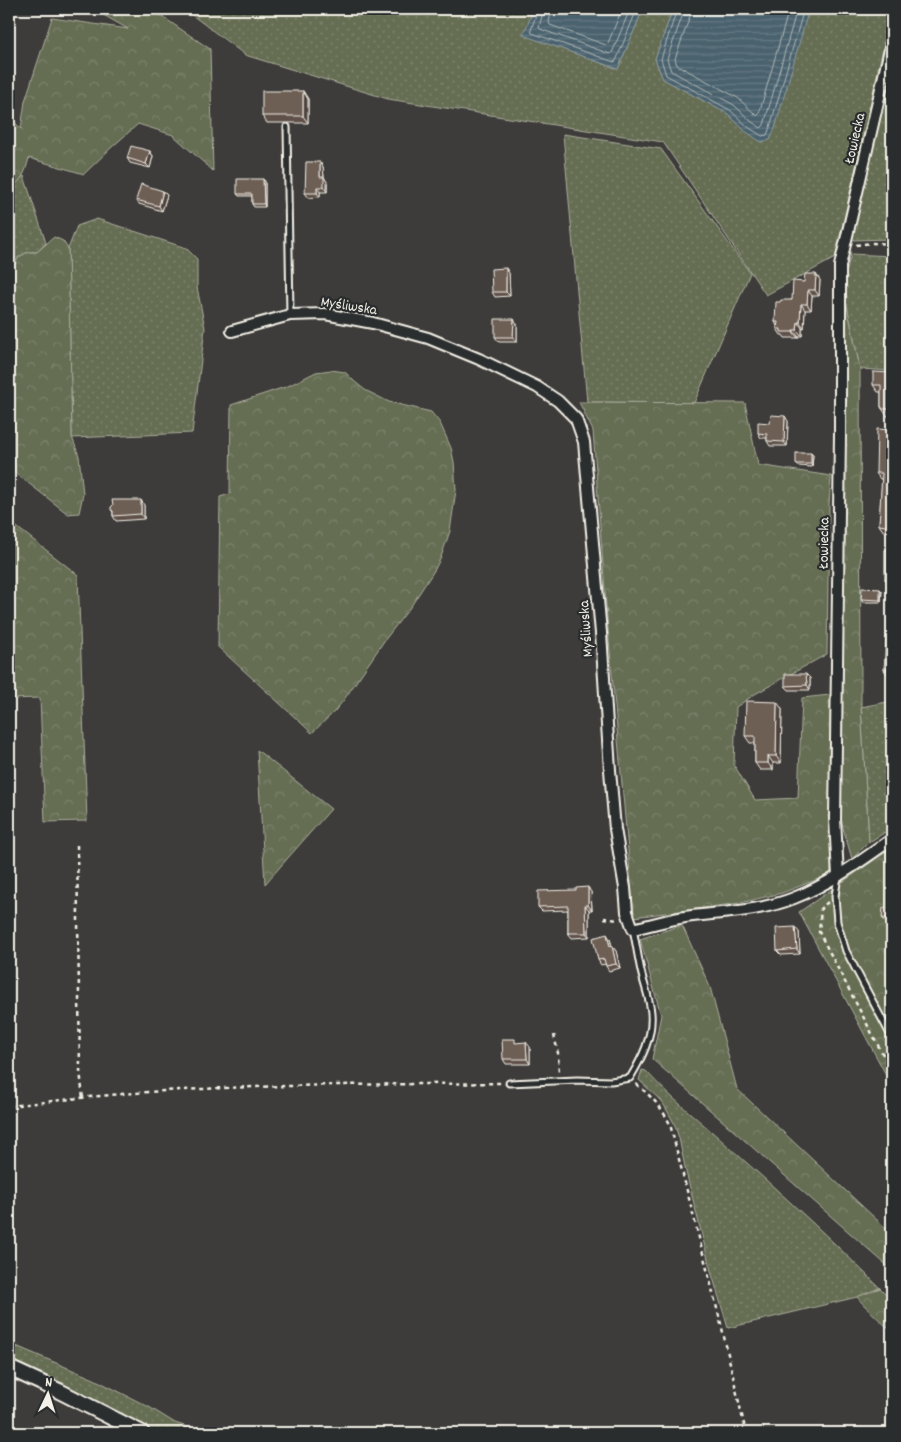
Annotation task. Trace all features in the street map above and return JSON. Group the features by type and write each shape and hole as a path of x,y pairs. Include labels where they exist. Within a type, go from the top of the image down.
{"main road":[{"path":"9,1368 142,1433"}],"street":[{"name":"Łowiecka","path":"838,876 835,809 840,435 840,266 892,41"},
{"name":"Myśliwska","path":"232,331 290,315 325,314 428,338 479,358 537,387 558,401 576,419 584,442 601,633 615,829 627,912 633,929"},
{"path":"633,929 684,917 727,914 765,907 793,899 838,876 892,839"}],"lane":[{"path":"288,127 290,315"},
{"name":"Łowiecka","path":"838,876 835,896 838,922 846,950 892,1038"},
{"path":"509,1083 611,1081 630,1078 646,1046 651,1022 651,1012 633,929"}],"path":[{"path":"844,246 873,243 892,244"},
{"path":"77,845 80,1070 83,1099"},
{"path":"831,899 820,908 819,932 892,1072"},
{"path":"554,1035 558,1053 559,1081"},
{"path":"630,1078 654,1098 670,1124 722,1328 746,1433"},
{"path":"9,1106 122,1094 296,1086 509,1083"}],"green space":[{"path":"93,9 151,9 210,49 213,171 173,135 138,124 84,174 29,158 23,176 9,190 9,116 21,129 25,101 52,18 128,29"},
{"path":"184,9 534,9 524,35 618,69 643,9 673,9 655,59 663,79 728,114 745,131 770,140 775,128 807,9 892,9 835,258 766,295 663,142 388,99 245,55"},
{"path":"892,60 892,239 851,240"},
{"path":"563,134 661,149 750,273 694,403 587,402"},
{"path":"24,176 46,243 37,252 28,252 19,257 9,273 9,186"},
{"path":"97,219 186,248 197,259 197,287 205,328 192,433 72,438 68,249 77,226"},
{"path":"54,237 63,241 68,249 72,437 79,456 83,494 79,513 68,514 9,468 9,273 19,257 28,252 37,252"},
{"path":"851,254 892,256 892,371 860,369 845,296 846,274"},
{"path":"845,296 860,369 861,707 869,842 852,859 840,817"},
{"path":"331,370 345,372 365,390 389,402 431,412 440,423 451,448 456,490 450,531 435,569 343,701 312,733 218,647 220,497 230,494 231,405 288,386 316,372"},
{"path":"579,402 745,403 758,465 831,476 827,654 755,694 736,707 734,765 755,800 798,798 802,698 830,695 831,874 782,893 740,903 634,917 607,618 593,431"},
{"path":"9,521 78,575 87,821 45,822 40,698 9,699"},
{"path":"892,701 892,828 869,842 861,707"},
{"path":"257,750 331,809 265,884"},
{"path":"892,848 892,1086 799,912"},
{"path":"682,925 710,987 737,1089 892,1234 892,1270 652,1059 661,1015 640,939"},
{"path":"642,1070 646,1071 676,1101 787,1199 880,1288 857,1297 728,1328 711,1271 674,1123 664,1105 639,1080"},
{"path":"880,1288 892,1300 892,1332 857,1297"},
{"path":"9,1343 94,1379 149,1407 175,1423 206,1433 154,1433 66,1388 9,1363"}],"water":[{"path":"534,9 643,9 618,69 523,35"},
{"path":"673,9 809,9 770,140 761,142 745,131 728,114 663,79 655,59"}],"building":[{"path":"262,91 303,91 303,116 262,116"},
{"path":"131,146 150,151 146,164 127,158"},
{"path":"306,162 320,162 320,177 324,177 324,187 317,187 317,193 305,193"},
{"path":"237,179 263,179 264,204 252,204 252,194 237,194"},
{"path":"141,184 163,191 159,206 136,200"},
{"path":"506,268 506,292 492,292 491,269"},
{"path":"805,274 816,274 815,290 808,290 807,304 801,304 800,322 798,322 797,330 781,332 781,329 777,329 778,322 775,322 776,302 792,300 793,281 804,282"},
{"path":"495,319 514,319 513,337 495,337"},
{"path":"873,372 892,373 892,409 882,409 881,385 873,385"},
{"path":"771,415 785,416 784,442 767,441 767,434 758,433 758,422 770,423"},
{"path":"877,429 892,430 892,531 886,526 879,525 882,473 876,473"},
{"path":"796,453 811,453 811,464 796,464"},
{"path":"112,500 141,500 141,514 113,516 113,511 111,510"},
{"path":"885,550 892,550 892,579 885,579"},
{"path":"862,588 880,589 880,600 861,599"},
{"path":"886,638 892,639 892,670 884,670"},
{"path":"785,674 806,674 807,685 785,686"},
{"path":"746,701 777,702 776,756 768,756 768,763 755,763 755,736 745,736"},
{"path":"588,887 588,905 585,905 586,933 568,933 568,906 538,907 538,891 576,890 576,888"},
{"path":"883,908 892,909 892,919 882,918"},
{"path":"795,927 797,949 777,951 776,928"},
{"path":"607,934 616,964 606,966 604,959 598,960 593,938"},
{"path":"502,1039 515,1039 515,1043 526,1042 527,1059 503,1059"}]}
